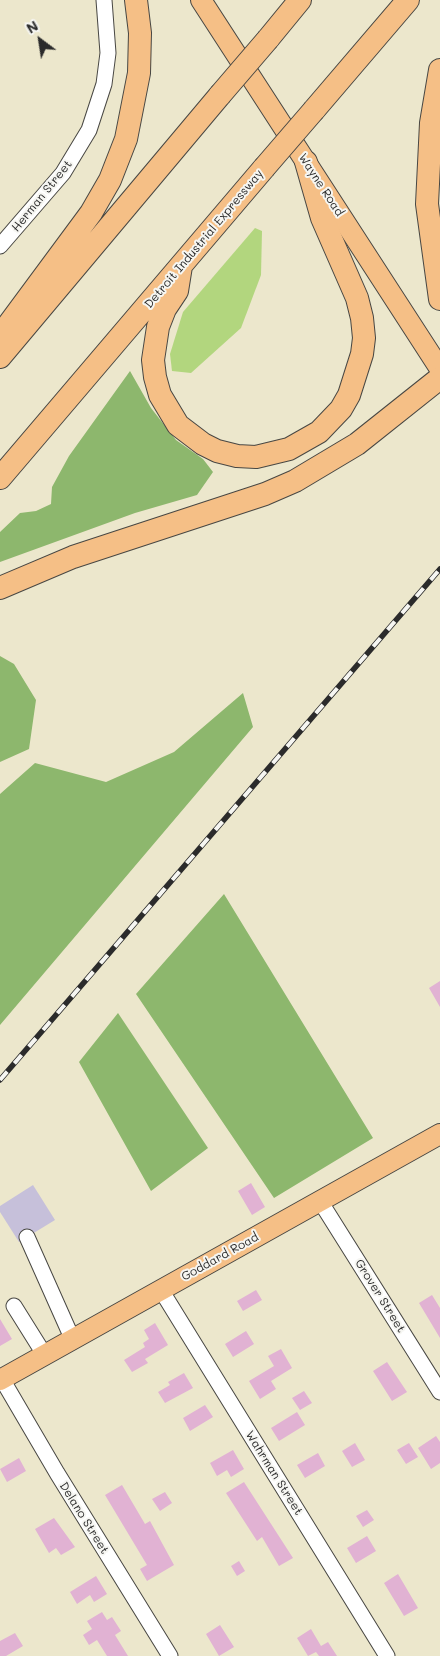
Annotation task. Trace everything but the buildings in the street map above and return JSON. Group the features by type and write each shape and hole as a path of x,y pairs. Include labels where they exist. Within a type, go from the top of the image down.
{"highway":[{"path":"0,336 91,213 110,180 126,139 139,73 140,33 136,0"},
{"name":"Detroit Industrial Expressway","path":"0,478 408,0"},
{"path":"0,357 296,4"},
{"path":"440,70 430,122 427,204 440,299"},
{"path":"182,266 177,291 165,309 158,327 153,360 154,376 160,395 178,424 203,444 217,451 237,456 256,457 289,449 319,432 341,409 349,396 362,354 364,338 357,298 322,218 306,162"},
{"path":"0,588 64,560 265,494 296,481 357,444 440,378"}],"main road":[{"name":"Wayne Road","path":"201,0 440,369"},
{"name":"Goddard Road","path":"1,1379 440,1134"}],"street":[{"name":"Herman Street","path":"0,246 63,173 89,130 104,84 108,53 107,19 104,0"},
{"name":"Grover Street","path":"320,1201 440,1392"},
{"path":"27,1237 72,1338"},
{"name":"Wahrman Street","path":"161,1290 387,1656"},
{"path":"14,1306 44,1354"},
{"name":"Delano Street","path":"1,1379 170,1656"}],"shaded area":[{"path":"33,1185 55,1220 19,1242 0,1212 0,1206"}],"green space":[{"path":"255,228 262,231 261,275 241,328 191,373 172,371 170,354 183,312"},
{"path":"130,371 151,408 176,440 203,459 213,472 197,495 135,513 0,562 0,532 20,513 36,511 51,504 52,487 69,456"},
{"path":"0,656 14,664 36,700 29,749 0,762"},
{"path":"243,693 253,727 0,1025 0,794 35,763 106,782 174,752"},
{"path":"224,894 373,1138 274,1198 136,994"},
{"path":"118,1013 208,1148 151,1191 79,1062"}],"railway":[{"path":"0,1080 440,569"}]}
